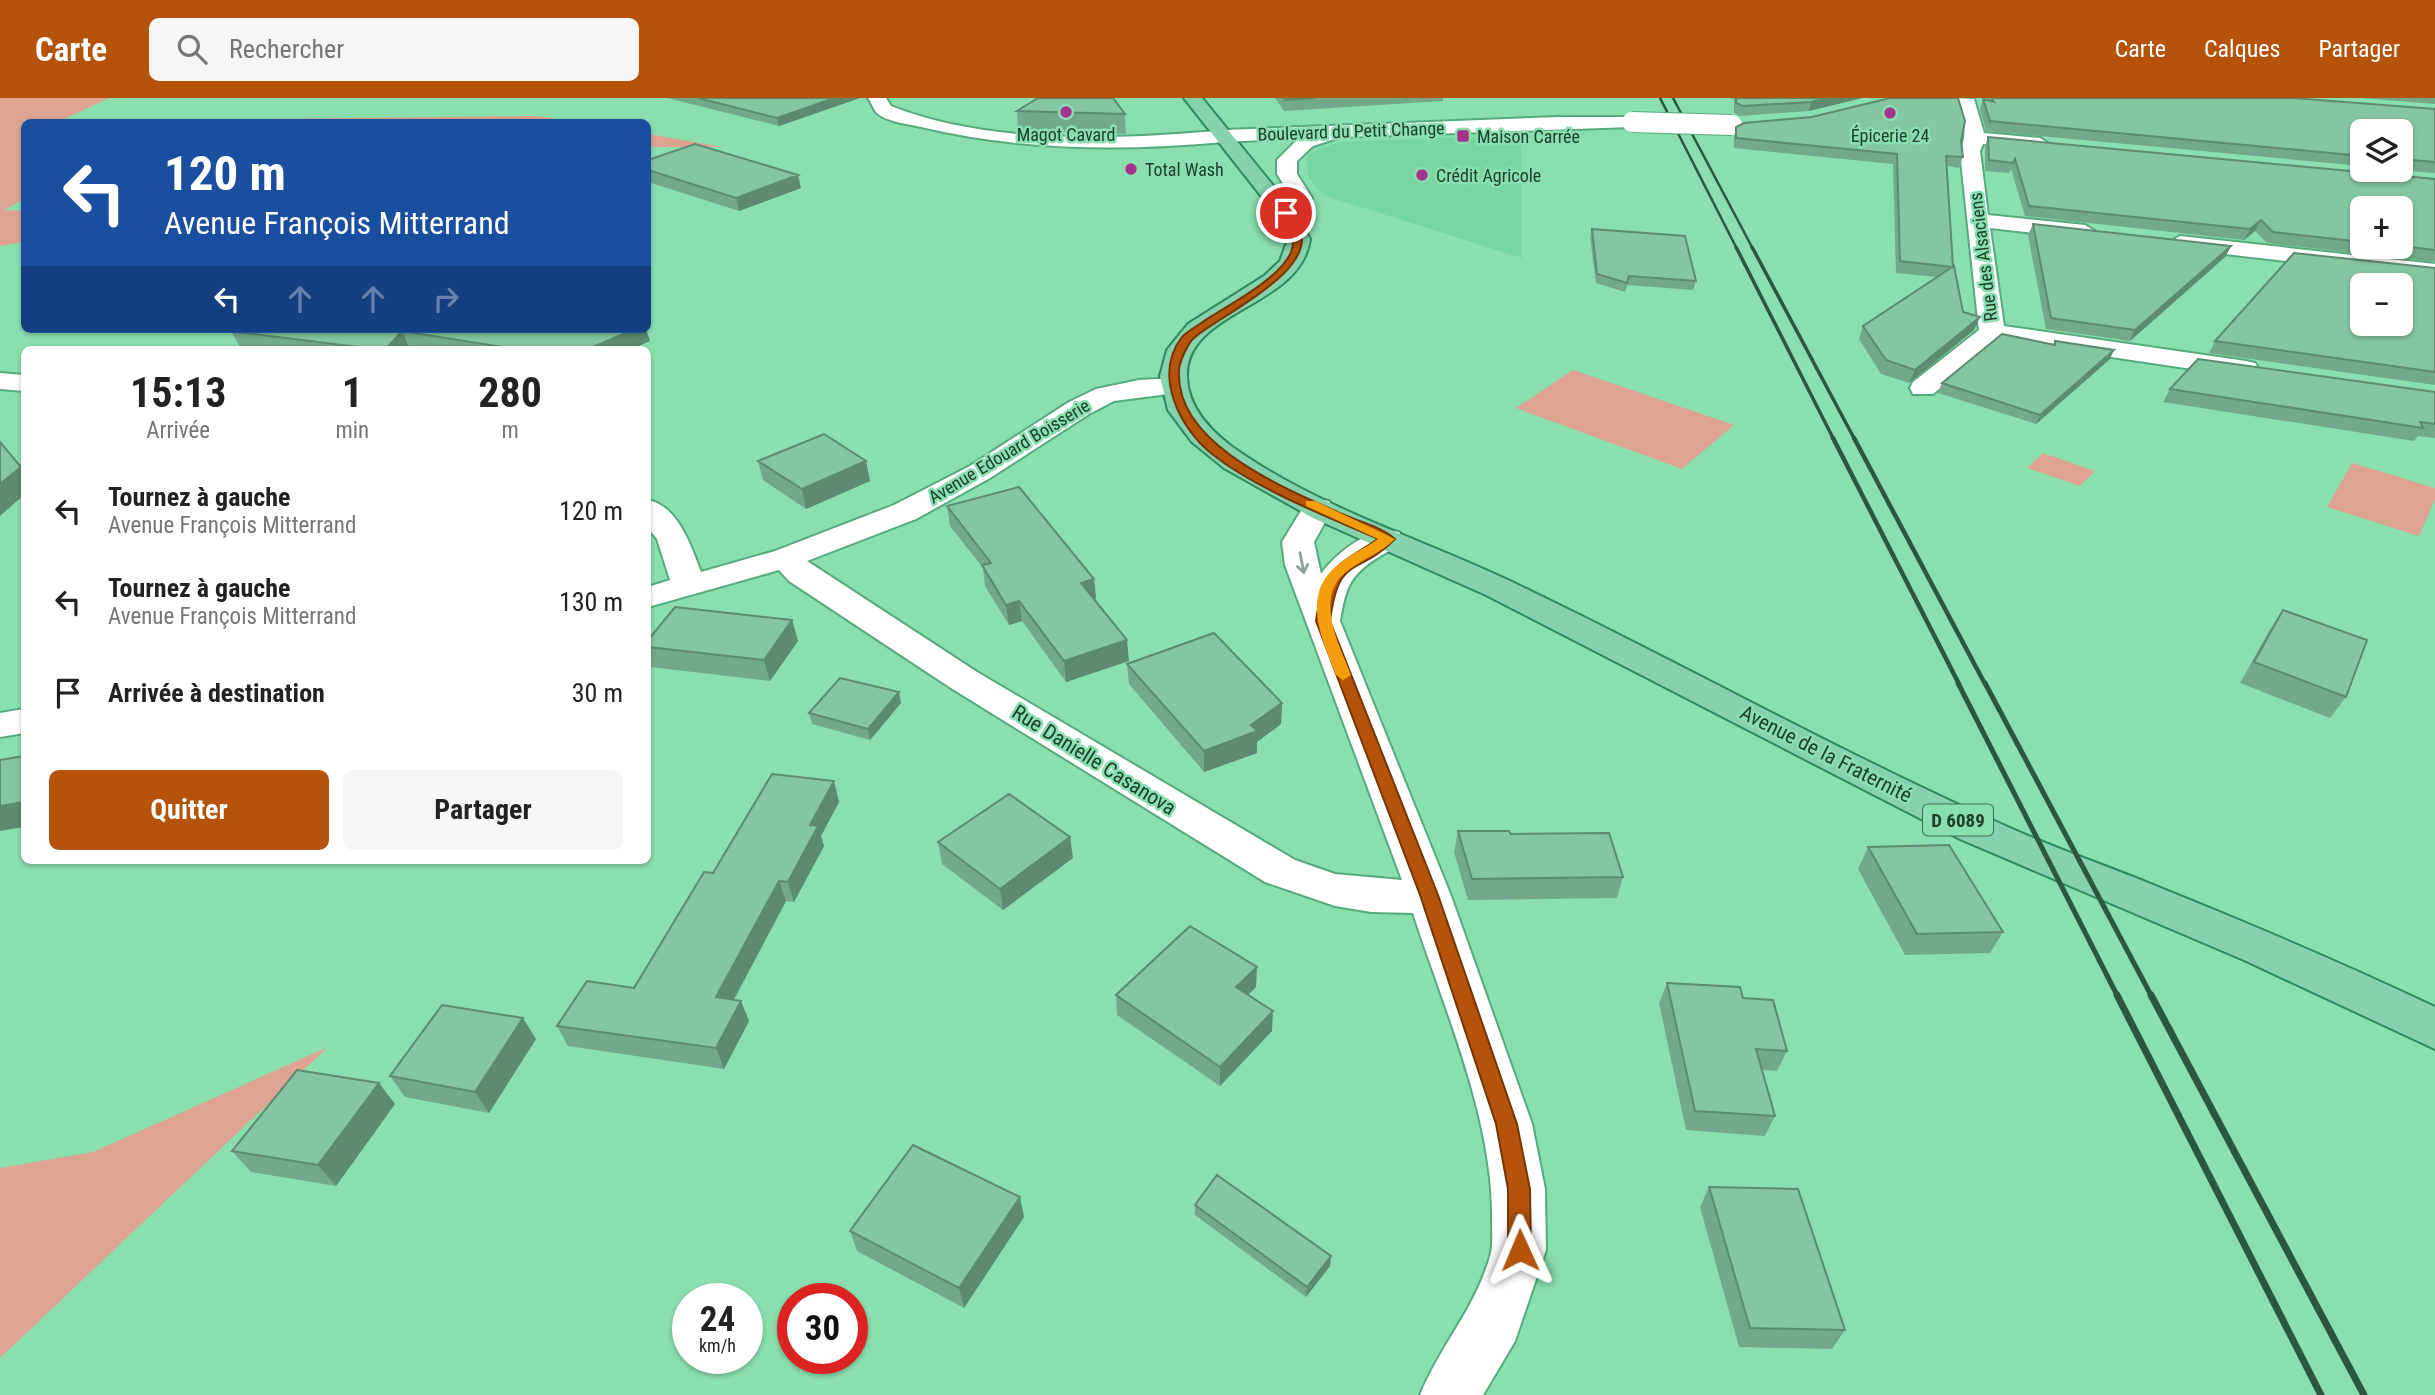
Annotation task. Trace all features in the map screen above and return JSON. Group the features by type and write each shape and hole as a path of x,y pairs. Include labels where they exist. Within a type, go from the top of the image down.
{"main road":[{"path":"1175,386 1173,369 1187,338 1284,269 1295,256 1299,243 1292,223 1193,98"},
{"name":"D 6089","path":"1175,386 1181,409 1214,450 1241,468 1318,508 1388,539"},
{"name":"Avenue de la Fraternité","path":"1388,539 1492,586 1978,830 2337,981 2435,1029"}],"street":[{"name":"Boulevard du Petit Change","path":"877,98 884,110 912,120 1028,141 1091,144 1558,122 1755,125"},
{"name":"Rue des Alsaciens","path":"1923,387 1992,332 1981,221 1970,151 1976,138 1968,103 1963,98"},
{"path":"1225,136 1254,144 1306,142 1342,134 1404,129"},
{"path":"1976,138 2060,146"},
{"path":"1292,223 1302,198 1287,174 1287,160 1306,142"},
{"path":"1981,221 2105,235"},
{"path":"2160,241 2435,271"},
{"path":"1992,332 2269,372"},
{"path":"0,381 21,383"},
{"name":"Avenue Edouard Boisserie","path":"651,596 786,558 905,512 980,472 1079,408 1106,395 1139,388 1175,386"},
{"path":"1318,508 1298,542 1307,585 1429,895 1507,1124 1519,1189 1520,1250 1495,1321 1450,1395"},
{"path":"651,512 672,537 689,586"},
{"path":"1323,621 1327,589 1338,572 1388,539"},
{"name":"Rue Danielle Casanova","path":"786,558 801,575 964,680 1280,871 1328,892 1397,897 1429,895"},
{"path":"0,725 21,722"}],"shaded area":[{"path":"0,98 109,98 64,119 21,119 21,201 4,210 21,211 21,242 0,246"},
{"path":"536,116 556,119 250,119"},
{"path":"651,135 723,147 651,147"},
{"path":"1521,135 1522,258 1323,195 1309,178 1306,159 1312,152 1338,142"},
{"path":"1573,370 1734,425 1682,469 1516,408"},
{"path":"2043,453 2095,471 2080,486 2027,468"},
{"path":"2352,463 2435,488 2435,499 2419,536 2327,507"},
{"path":"328,1047 0,1358 0,1168 93,1152"}],"building":[{"path":"698,98 834,98 777,118"},
{"path":"1038,98 1113,98 1125,114 1017,111"},
{"path":"1283,98 1315,98 1285,100"},
{"path":"1736,98 1827,98 1811,102 1743,106 1736,103"},
{"path":"1890,98 1958,98 1965,121 1961,141 1963,157 1946,156 1953,267 1900,261 1897,154 1736,138 1736,127 1744,123 1812,117"},
{"path":"1992,98 2293,98 2435,109 2435,162 2413,160 2413,119 2350,119 2350,155 1990,121 1983,99 1994,102"},
{"path":"1988,137 2350,171 2350,182 2413,182 2413,177 2435,179 2435,250 2413,247 2413,196 2350,196 2350,241 2273,232 2261,220 2250,229 2029,206 2015,159 2013,163 1989,160"},
{"path":"695,144 798,175 736,198 651,171 651,159"},
{"path":"2033,224 2231,246 2135,330 2051,318"},
{"path":"1592,229 1685,236 1696,281 1629,276 1627,283 1597,274"},
{"path":"2294,253 2435,268 2435,372 2215,341"},
{"path":"1954,266 1963,312 1980,317 1915,370 1886,360 1863,326"},
{"path":"247,333 400,333 389,346 350,346"},
{"path":"414,333 626,333 595,346 496,346"},
{"path":"2002,334 2055,345 2055,341 2114,350 2040,415 1942,383"},
{"path":"2198,359 2435,392 2435,424 2420,422 2423,428 2170,389"},
{"path":"824,434 866,461 802,489 758,461"},
{"path":"0,442 21,467 0,484"},
{"path":"1019,487 1094,579 1081,583 1127,640 1064,661 1019,601 1006,605 982,565 991,563 947,506"},
{"path":"675,607 792,620 764,660 651,647 651,636"},
{"path":"2283,610 2367,640 2346,697 2254,662"},
{"path":"1214,633 1282,703 1251,725 1257,731 1204,751 1127,664"},
{"path":"840,678 899,692 868,729 809,713"},
{"path":"21,756 21,802 0,806 0,760"},
{"path":"772,774 834,781 810,825 818,826 788,882 779,881 716,997 741,1001 716,1048 557,1026 587,981 634,988 704,872 713,873"},
{"path":"1009,794 1070,837 1000,889 938,842"},
{"path":"1458,831 1509,831 1511,834 1609,833 1623,877 1472,879"},
{"path":"1949,845 2003,932 1917,934 1868,847"},
{"path":"1190,926 1257,967 1236,987 1273,1011 1220,1067 1116,995"},
{"path":"1667,983 1740,987 1743,998 1773,1000 1787,1051 1756,1049 1775,1116 1695,1111"},
{"path":"442,1005 523,1018 475,1092 390,1076"},
{"path":"297,1070 379,1083 318,1165 232,1151"},
{"path":"913,1145 1020,1197 959,1288 850,1231"},
{"path":"1217,1175 1331,1256 1307,1287 1195,1205"},
{"path":"1709,1187 1798,1189 1845,1330 1750,1328"}],"railway":[{"path":"1660,98 1737,249"},
{"path":"1673,98 1753,249"},
{"path":"1736,247 1834,440"},
{"path":"1752,247 1855,440"},
{"path":"1833,438 1959,684"},
{"path":"1854,438 1985,684"},
{"path":"1958,683 2118,997"},
{"path":"1985,683 2152,997"},
{"path":"2117,995 2321,1395"},
{"path":"2151,995 2364,1395"}],"slow traffic":[{"path":"1310,504 1388,539 1359,555 1338,572 1327,589 1323,621 1343,675"}],"place":[{"name":"Magot Cavard","path":"1066,112"},
{"name":"Épicerie 24","path":"1890,113"},
{"name":"Maison Carrée","path":"1463,136"},
{"name":"Total Wash","path":"1131,169"},
{"name":"Crédit Agricole","path":"1422,175"}],"route":[{"path":"1286,213 1297,232 1299,243 1295,256 1284,269 1258,289 1187,338 1178,352 1173,369 1175,386 1181,409 1214,450 1241,468 1318,508 1388,539 1359,555 1338,572 1327,589 1323,621 1429,895 1507,1124 1519,1189 1520,1250"}]}
